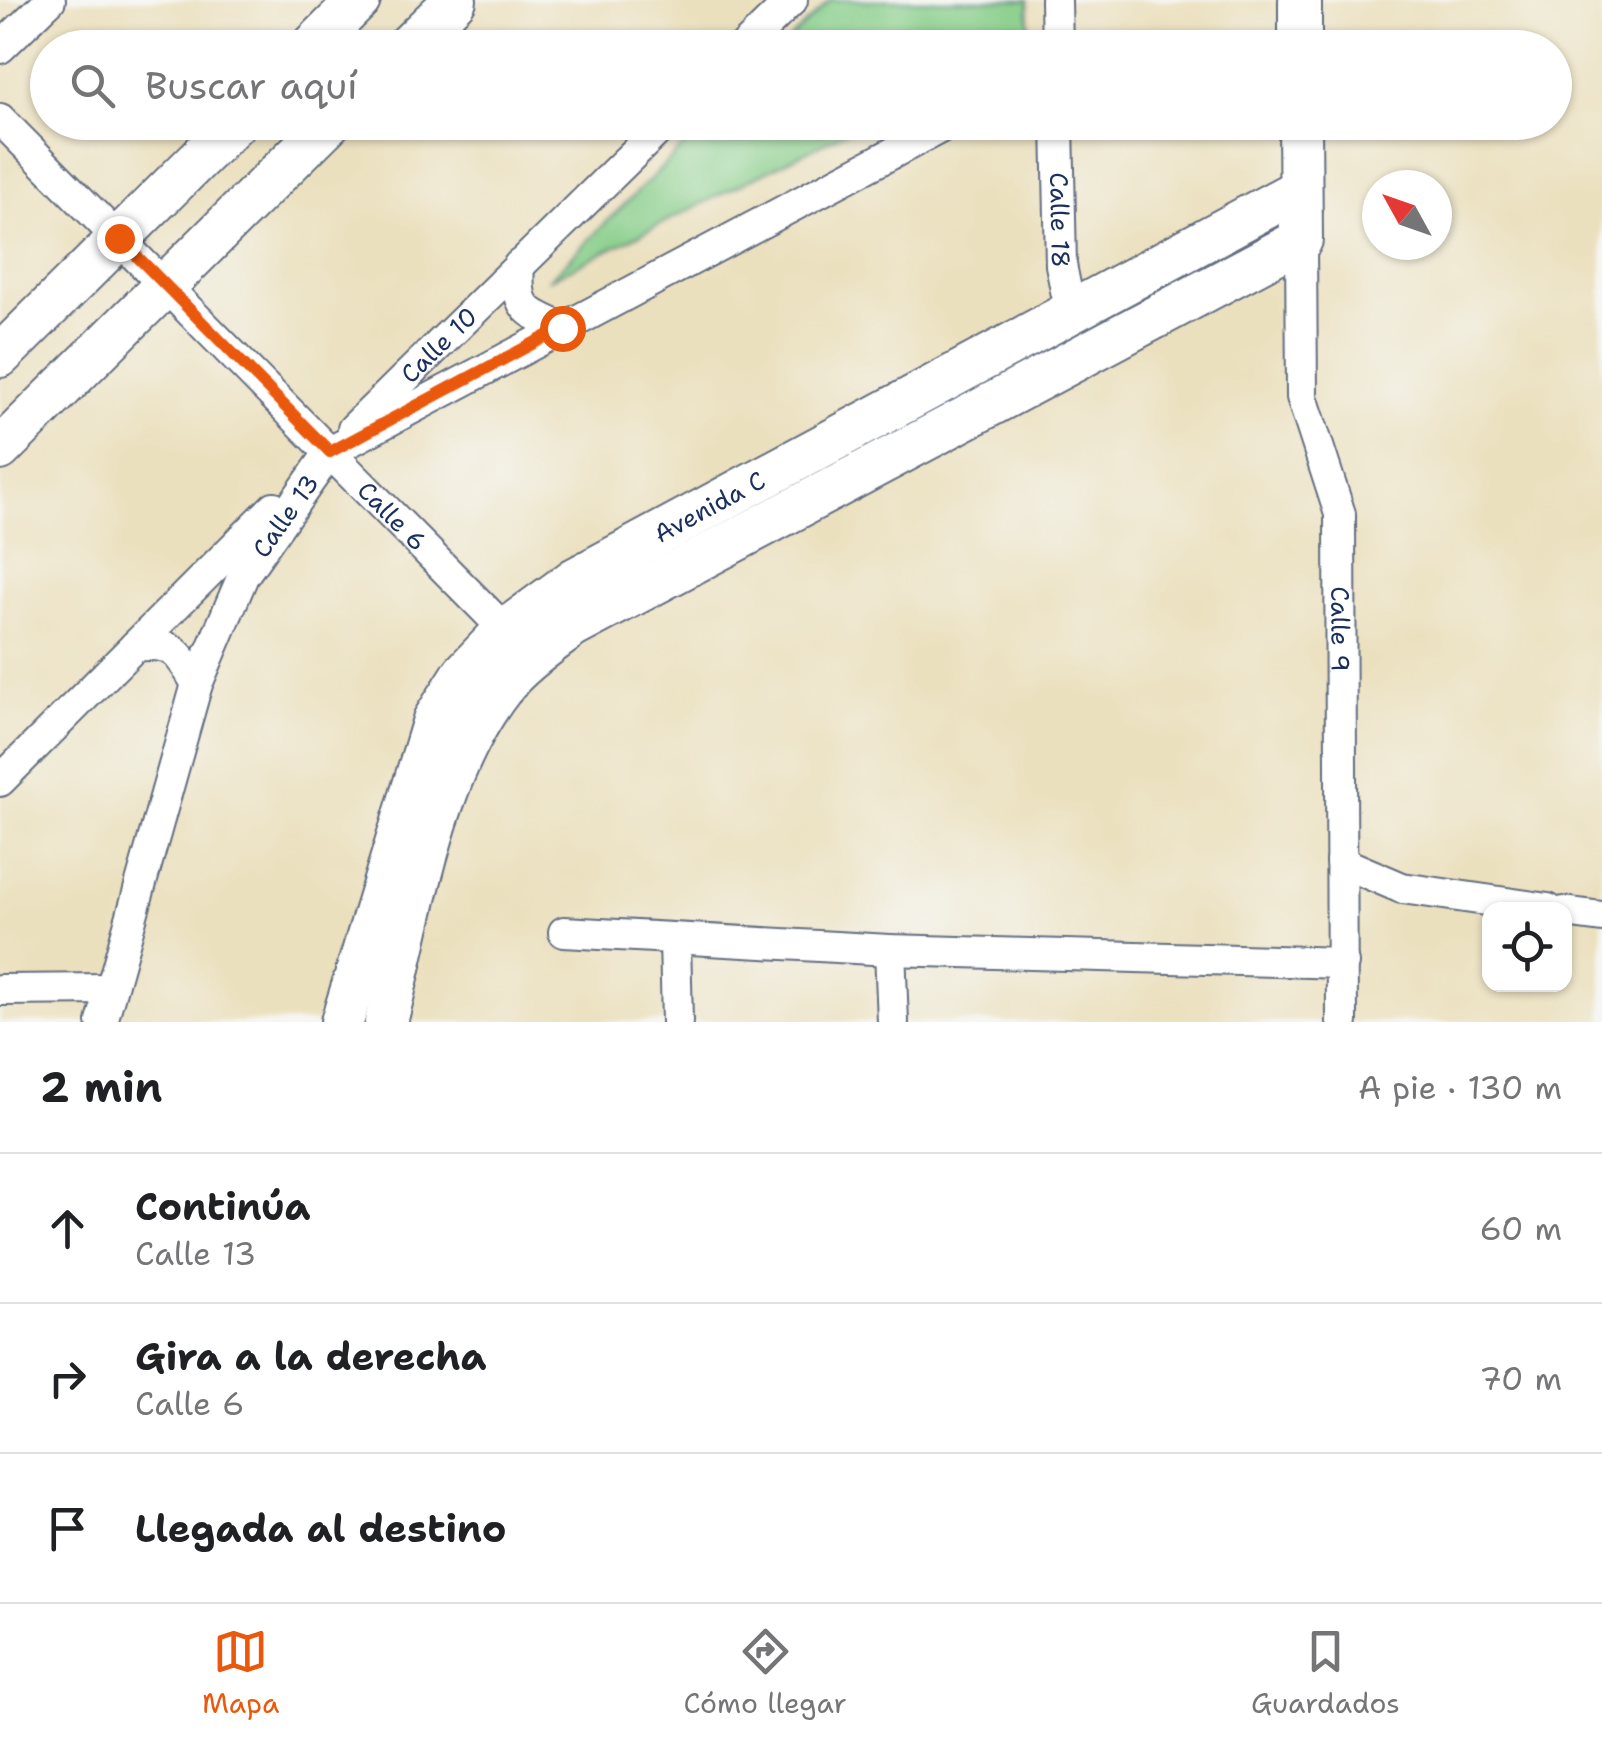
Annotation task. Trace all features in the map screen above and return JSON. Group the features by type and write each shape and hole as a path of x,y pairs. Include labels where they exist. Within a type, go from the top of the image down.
{"street":[{"path":"0,48 50,0"},
{"path":"329,30 359,0"},
{"path":"424,30 455,0"},
{"path":"761,30 792,0"},
{"path":"1056,0 1057,30"},
{"path":"1300,0 1300,30"},
{"name":"Calle 6","path":"0,119 518,644"},
{"path":"0,356 218,140"},
{"path":"0,449 312,140"},
{"name":"Calle 10","path":"0,781 647,140"},
{"name":"Calle 13","path":"102,1022 196,684 243,576 330,452 917,140"},
{"name":"Calle 18","path":"1058,140 1061,264 1071,315"},
{"path":"1300,140 1301,240"},
{"name":"Avenida C","path":"386,1022 447,789 475,729 510,678 518,644 575,579 1300,189"},
{"name":"Avenida C","path":"342,1022 434,720 464,673 518,644 572,627 1301,240"},
{"name":"Calle 9","path":"1301,240 1302,397 1340,514 1342,1022"},
{"path":"519,265 517,296 530,314 562,328"},
{"path":"134,646 160,642 179,654 196,684"},
{"path":"1341,862 1402,888 1495,902"},
{"path":"1572,913 1602,918"},
{"path":"564,932 890,950 1343,963"},
{"path":"675,939 677,1022"},
{"path":"890,950 893,1022"},
{"path":"0,990 109,989"}],"green space":[{"path":"830,0 1028,0 1030,30 799,30"},
{"path":"690,140 830,140 548,280"}],"route":[{"path":"119,238 330,452 562,328"}]}
